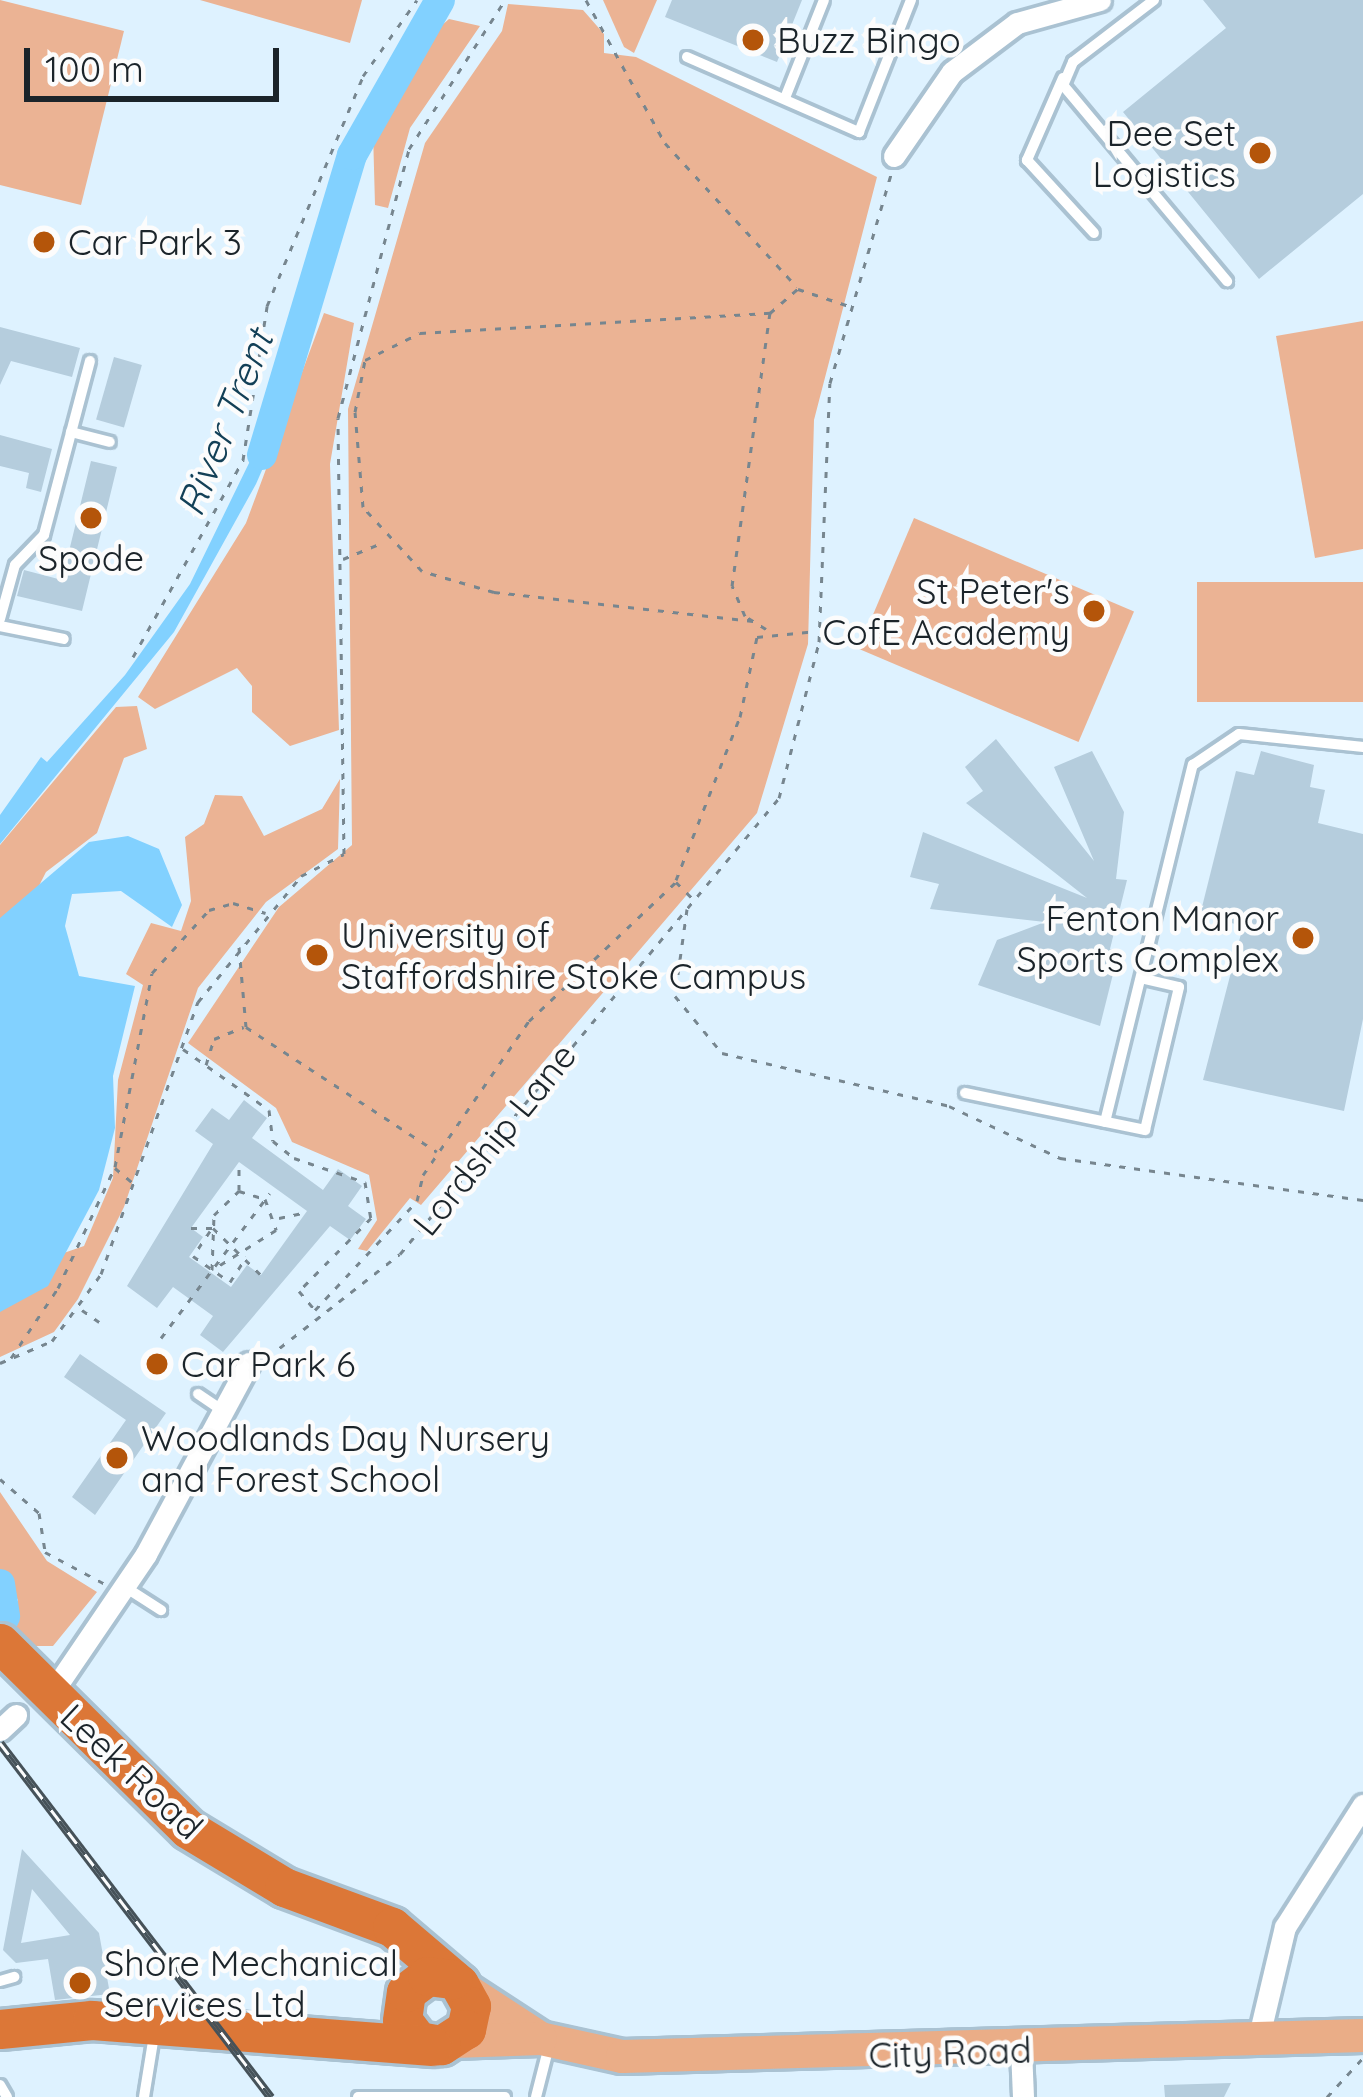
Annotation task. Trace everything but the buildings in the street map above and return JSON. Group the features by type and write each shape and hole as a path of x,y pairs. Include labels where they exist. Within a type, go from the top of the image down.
{"highway":[{"name":"Leek Road","path":"0,1643 188,1829 342,1911 397,1953 407,1989 404,2027 443,2043"},
{"name":"Leek Road","path":"342,1911 392,1927 458,1983"},
{"name":"City Road","path":"274,2039 407,1989 458,1983"},
{"path":"443,2043 471,2015 458,1983"},
{"name":"City Road","path":"0,2029 136,2027 274,2039 443,2043"},
{"name":"City Road","path":"0,2056 136,2027"}],"main road":[{"name":"City Road","path":"458,1983 545,2040"},
{"name":"City Road","path":"443,2043 545,2040 622,2056 1021,2049 1317,2037 1361,2043"}],"street":[{"path":"894,156 952,72 1017,23 1100,0"},
{"path":"51,1694 122,1592 249,1363"},
{"path":"1258,2040 1285,1927 1363,1805"},
{"path":"1021,2049 1024,2097"}],"lane":[{"path":"785,98 824,0"},
{"path":"687,57 859,132 911,0"},
{"path":"1094,233 1027,160 1042,105 1065,75 1154,0"},
{"path":"1065,75 1067,97 1226,281"},
{"path":"64,639 0,622 15,565 44,536 90,362"},
{"path":"71,432 110,442"},
{"path":"1105,1122 1179,801 1204,750 1239,734 1363,747"},
{"path":"965,1093 1145,1130 1179,987 1141,978"},
{"path":"198,1394 222,1410"},
{"path":"122,1592 160,1610"},
{"path":"0,1981 14,1977"},
{"path":"136,2027 144,2097"},
{"path":"536,2097 545,2040"},
{"path":"0,2085 7,2097"},
{"path":"358,2097 506,2097"}],"path":[{"path":"133,657 243,460 267,306 363,76 417,0"},
{"path":"0,1363 52,1342 81,1309 138,1186 181,1048 239,944 301,876 344,854 350,836 338,418 409,149 505,0"},
{"path":"586,0 665,143 797,289 854,308"},
{"name":"Lordship Lane","path":"249,1363 400,1254 779,799 819,631 830,383 894,156"},
{"path":"797,289 770,313 454,328 376,347 355,412 355,471 385,541 462,586 753,621 766,629 819,631"},
{"path":"753,621 732,586 770,313"},
{"path":"340,560 385,541"},
{"path":"181,1048 269,1110 273,1141 294,1158 365,1181 371,1218 299,1291 315,1310 395,1229 438,1153 529,1022 676,882 766,629"},
{"path":"676,882 694,900"},
{"path":"9,1361 58,1288 115,1167 152,973 208,910 233,903 266,913"},
{"path":"239,944 246,1027"},
{"path":"246,1027 438,1153"},
{"path":"206,1065 214,1040 246,1027"},
{"path":"239,1164 239,1191"},
{"path":"115,1167 138,1186"},
{"path":"239,1191 266,1199 277,1219 272,1239 247,1256 212,1270 219,1204 239,1191"},
{"path":"161,1339 270,1192"},
{"path":"277,1219 303,1213"},
{"path":"191,1228 213,1228 247,1256 261,1276"},
{"path":"213,1228 193,1256 230,1282 247,1256"},
{"path":"81,1309 99,1322"},
{"path":"0,1479 39,1513 45,1552 122,1592"},
{"path":"1327,2097 1361,2043"}],"shaded area":[{"path":"0,0 124,31 81,205 0,185"},
{"path":"200,0 362,0 350,43"},
{"path":"603,0 657,0 634,53 624,47"},
{"path":"508,4 583,10 604,34 604,53 636,57 877,177 814,420 808,644 757,813 421,1205 410,1198 367,1251 358,1249 377,1220 369,1175 292,1142 276,1108 188,1043 279,907 352,845 348,409 425,143 502,31"},
{"path":"449,19 480,26 410,128 388,208 375,205 373,132 424,41"},
{"path":"324,313 354,323 330,464 339,730 290,746 252,712 252,686 237,668 155,709 138,697 246,523"},
{"path":"1363,321 1363,549 1315,558 1276,336"},
{"path":"914,518 1134,611 1079,742 859,649"},
{"path":"1197,582 1363,582 1363,702 1197,702"},
{"path":"137,706 147,749 124,758 97,833 46,872 11,941 0,1015 0,845 116,707"},
{"path":"340,779 338,849 266,902 198,988 124,1207 78,1299 54,1332 0,1357 0,1275 84,1246 113,1178 118,1080 143,985 126,974 151,923 181,931 191,901 185,837 204,824 215,795 242,796 264,836 322,809"},
{"path":"0,1492 47,1561 97,1592 53,1646 22,1646 0,1626 0,1610 14,1613 18,1600 0,1573"}],"water":[{"path":"272,416 284,420 256,484 174,632 0,844 0,815 41,757 47,762 125,675 190,584"},
{"path":"128,836 159,849 182,905 172,927 121,891 72,894 65,926 79,976 135,986 113,1076 115,1128 99,1190 48,1286 0,1312 0,918 89,842"}],"waterway":[{"name":"River Trent","path":"262,455 352,155 440,0"},
{"name":"River Trent","path":"0,1584 5,1617"}],"railway":[{"path":"0,1743 271,2097"}],"place":[{"name":"Buzz Bingo","path":"753,40"},
{"name":"Dee Set Logistics","path":"1260,153"},
{"name":"Car Park 3","path":"44,242"},
{"name":"Spode","path":"91,518"},
{"name":"St Peter's CofE Academy","path":"1094,611"},
{"name":"Fenton Manor Sports Complex","path":"1303,938"},
{"name":"University of Staffordshire Stoke Campus","path":"317,955"},
{"name":"Car Park 6","path":"157,1364"},
{"name":"Woodlands Day Nursery and Forest School","path":"117,1458"},
{"name":"Shore Mechanical Services Ltd","path":"80,1983"}]}
